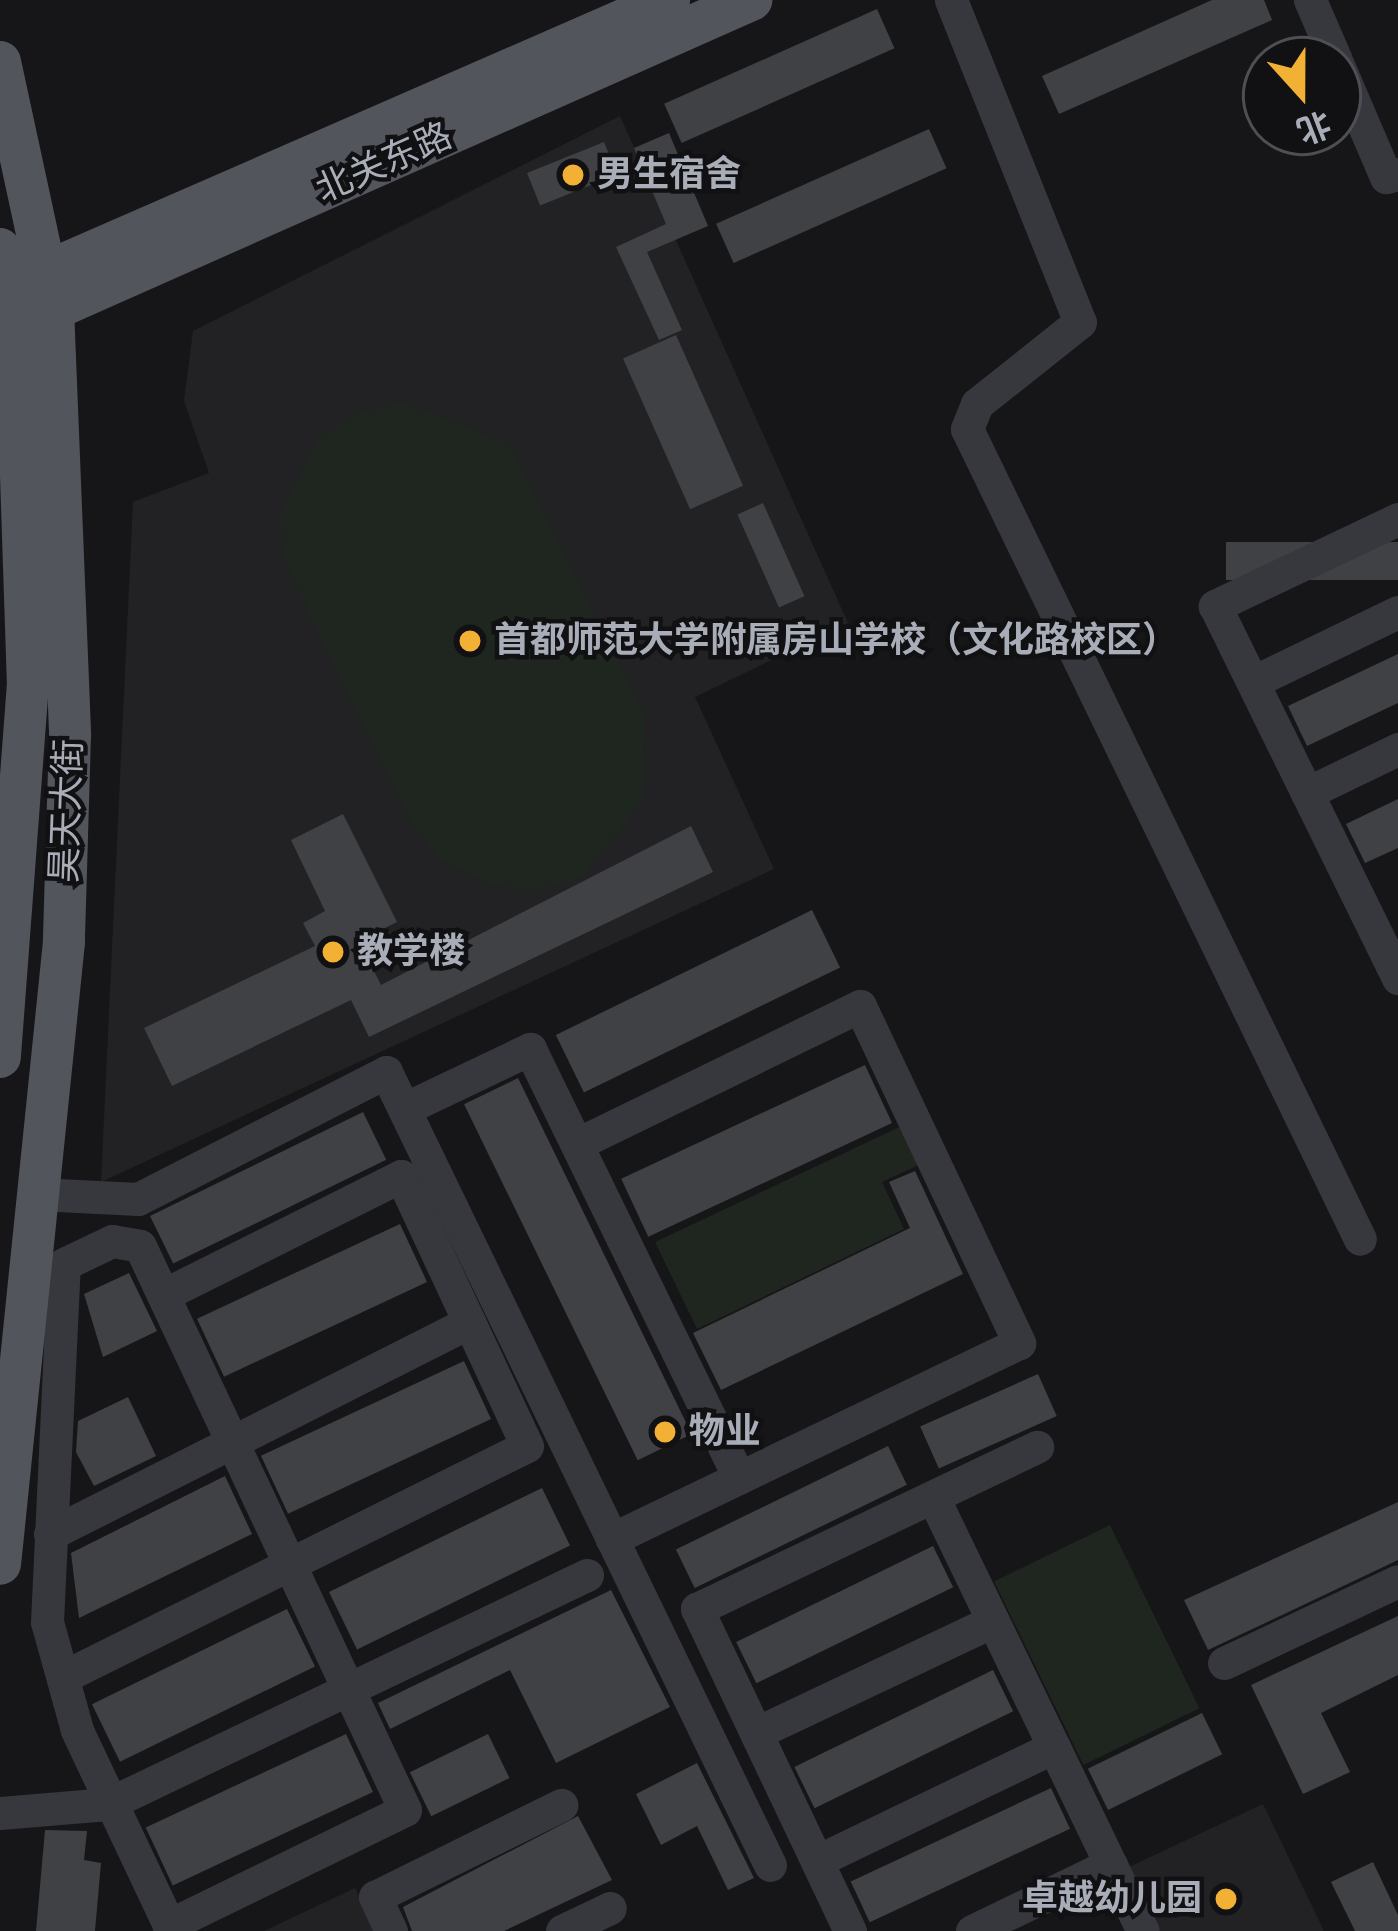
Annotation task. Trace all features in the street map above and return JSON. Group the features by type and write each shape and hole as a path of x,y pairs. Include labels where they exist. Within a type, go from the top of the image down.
{"main road":[{"name":"北关东路","path":"18,295 669,0"},
{"name":"北关东路","path":"18,295 752,0"},
{"name":"昊天大街","path":"0,62 18,295 70,735 38,1194 0,1564"},
{"name":"昊天大街","path":"0,1057 26,719 13,557 18,295"}],"street":[{"path":"950,0 1080,322 977,404 967,429 1360,1239"},
{"path":"1310,0 1325,36"},
{"path":"1362,121 1386,176 1398,174"},
{"path":"1398,519 1215,606 1398,978"},
{"path":"1253,682 1398,612"},
{"path":"1307,793 1398,749"},
{"path":"1367,915 1398,900"},
{"path":"577,1144 860,1006 1019,1343 612,1539"},
{"path":"404,1109 530,1049 739,1478"},
{"path":"38,1194 137,1199 386,1072 770,1865"},
{"path":"63,1677 527,1446 400,1176 163,1294"},
{"path":"112,1241 140,1246 163,1294 405,1810 169,1925 108,1804 47,1622 64,1264 112,1241"},
{"path":"50,1534 469,1322"},
{"path":"850,1931 697,1609 1037,1448"},
{"path":"933,1497 1143,1931"},
{"path":"0,1813 108,1804 587,1575"},
{"path":"1224,1663 1398,1581"},
{"path":"756,1733 993,1621"},
{"path":"817,1861 1054,1747"},
{"path":"391,1931 375,1898 560,1805"},
{"path":"972,1931 1111,1864"},
{"path":"562,1931 610,1908"}],"shaded area":[{"name":"首都师范大学附属房山学校（文化路校区）","path":"620,116 848,623 695,697 774,869 101,1182 133,502 209,473 184,401 193,331"},
{"path":"402,402 510,444 644,712 643,802 581,878 533,891 487,884 439,858 410,822 282,557 280,516 316,442 353,414"},
{"path":"906,1124 925,1162 882,1182 904,1229 697,1329 655,1242"},
{"path":"1110,1525 1199,1708 1083,1765 994,1582"},
{"name":"卓越幼儿园","path":"1263,1804 1324,1931 1160,1931 1129,1867"},
{"path":"355,1888 376,1931 264,1931"}],"building":[{"path":"1212,0 1264,0 1272,20 1059,114 1042,76"},
{"path":"877,9 894,48 682,143 664,104"},
{"path":"929,129 946,168 734,263 716,224"},
{"path":"669,133 708,226 647,252 682,330 659,340 616,247 666,224 634,148"},
{"name":"男生宿舍","path":"604,142 617,174 540,206 527,173"},
{"path":"676,335 743,486 690,509 623,359"},
{"path":"763,503 804,596 779,608 737,514"},
{"path":"1226,542 1398,542 1398,580 1226,580"},
{"path":"1398,654 1398,703 1307,746 1288,706"},
{"path":"1398,799 1398,848 1365,863 1346,824"},
{"path":"343,814 397,922 359,941 381,985 691,826 713,872 369,1037 351,1000 172,1086 144,1028 315,946 303,923 325,911 291,840"},
{"path":"812,910 840,968 584,1092 556,1035"},
{"path":"865,1065 892,1123 648,1237 621,1179"},
{"path":"518,1078 692,1434 638,1460 464,1104"},
{"path":"363,1112 386,1160 173,1264 150,1216"},
{"path":"915,1171 963,1274 721,1390 693,1333 910,1228 889,1182"},
{"path":"400,1224 427,1282 224,1377 197,1319"},
{"path":"129,1273 157,1331 103,1357 84,1294"},
{"path":"464,1361 491,1419 288,1514 261,1456"},
{"path":"1038,1374 1057,1416 939,1468 920,1426"},
{"path":"128,1397 156,1456 94,1486 76,1452 78,1421"},
{"path":"888,1446 907,1485 695,1588 676,1549"},
{"path":"225,1476 252,1534 79,1618 71,1553"},
{"path":"542,1488 570,1546 357,1649 329,1592"},
{"path":"1398,1502 1398,1560 1208,1650 1184,1600"},
{"path":"933,1546 953,1587 756,1683 736,1642"},
{"path":"611,1590 670,1707 556,1763 510,1670 390,1729 378,1703"},
{"path":"287,1609 315,1667 120,1762 92,1704"},
{"path":"1398,1616 1398,1675 1321,1713 1350,1772 1303,1794 1251,1685"},
{"path":"993,1670 1013,1711 815,1808 794,1767"},
{"path":"1202,1713 1222,1754 1108,1810 1088,1769"},
{"path":"346,1734 373,1792 173,1885 146,1827"},
{"path":"488,1734 509,1778 431,1816 410,1772"},
{"path":"697,1763 754,1878 728,1890 697,1826 661,1845 636,1794"},
{"path":"1051,1788 1070,1829 870,1922 851,1881"},
{"path":"578,1816 612,1880 504,1931 412,1931 403,1907"},
{"path":"45,1830 87,1831 84,1860 101,1863 95,1931 36,1931"},
{"path":"1373,1862 1398,1915 1398,1931 1355,1931 1331,1882"}],"place":[{"name":"男生宿舍","path":"573,175"},
{"name":"首都师范大学附属房山学校（文化路校区）","path":"470,641"},
{"name":"教学楼","path":"333,952"},
{"name":"物业","path":"665,1432"},
{"name":"卓越幼儿园","path":"1226,1899"}]}
